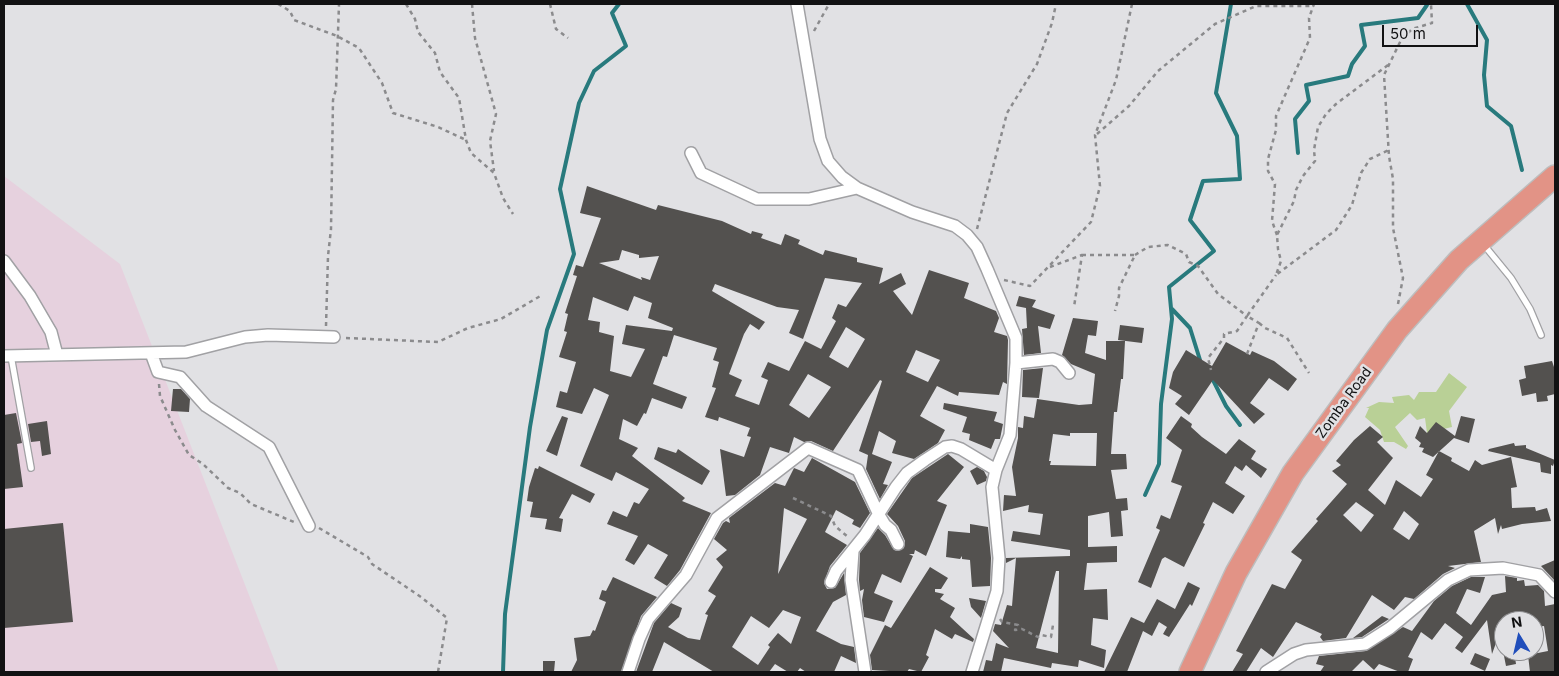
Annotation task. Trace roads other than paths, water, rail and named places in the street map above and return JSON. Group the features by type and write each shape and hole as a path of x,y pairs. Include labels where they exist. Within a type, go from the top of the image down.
{"highway":[{"name":"Zomba Road","path":"1190,672 1236,573 1293,473 1396,330 1459,260 1555,176"}],"street":[{"path":"796,4 820,140 828,161 842,177 857,188 912,212 955,226 967,236 976,247 1014,330 1016,363 1010,435 996,470 992,487 992,507 999,558 997,592 972,672"},
{"path":"691,153 701,172 757,199 809,199 857,188"},
{"path":"4,261 30,296 51,332 57,355"},
{"path":"7,356 186,352 245,337 268,335 330,337"},
{"path":"151,353 158,372 180,377 206,406 269,447 308,526"},
{"path":"1016,363 1053,359 1060,362 1069,373"},
{"path":"831,582 836,571 880,515 907,473 945,447 952,446 961,449 996,470"},
{"path":"628,672 638,639 648,619 686,575 717,518 808,448 858,470 885,525 891,530 898,544"},
{"path":"853,551 851,580 865,672"},
{"path":"1266,672 1294,654 1306,650 1365,644 1390,628 1443,583 1469,570 1503,568 1539,575 1555,592"}],"lane":[{"path":"1482,241 1511,278 1530,308 1541,335"},
{"path":"7,356 31,468"}],"waterway":[{"path":"503,672 505,614 530,427 547,330 574,254 560,189 579,103 594,71 626,46 612,13 619,4"},
{"path":"1145,495 1159,464 1161,404 1172,319 1169,287 1214,251 1190,220 1203,181 1240,179 1237,136 1216,93 1231,4"},
{"path":"1298,153 1295,119 1309,101 1306,85 1348,76 1352,64 1365,46 1361,25 1418,18 1426,4"},
{"path":"1467,4 1487,40 1484,75 1487,106 1511,126 1522,170"},
{"path":"1172,309 1190,328 1200,360"},
{"path":"1211,376 1226,406 1240,425"}]}
